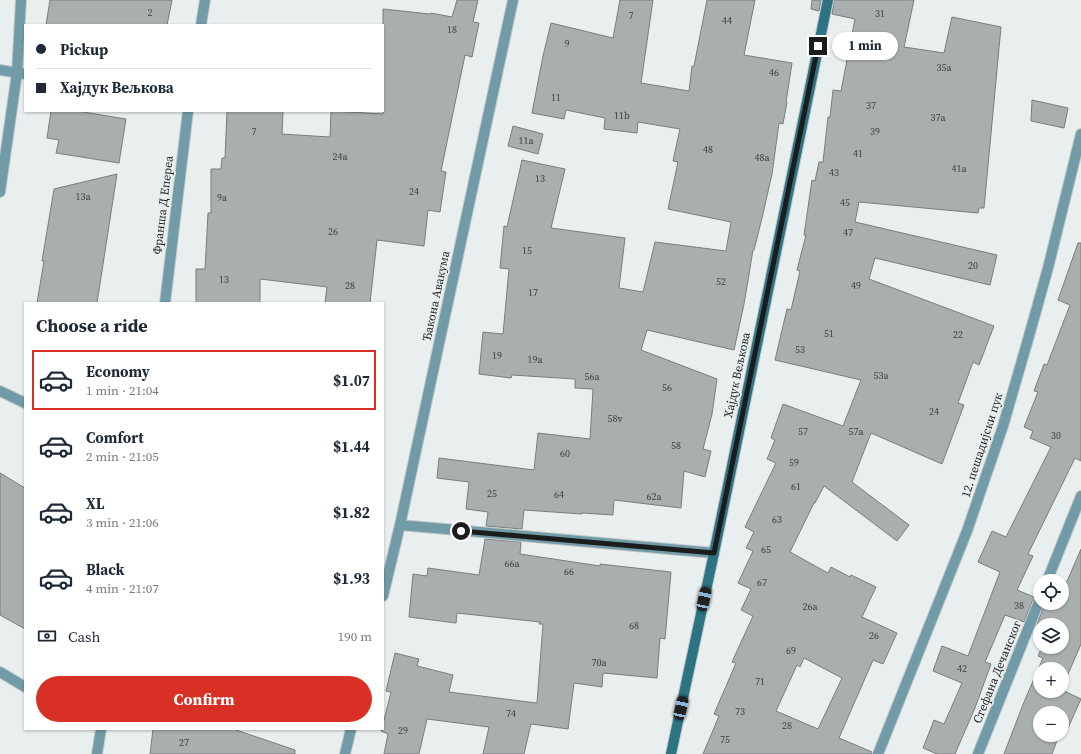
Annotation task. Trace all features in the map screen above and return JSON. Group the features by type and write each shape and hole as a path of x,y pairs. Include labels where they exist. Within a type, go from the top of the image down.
{"street":[{"path":"0,192 21,74 21,0"},
{"path":"201,24 205,0"},
{"name":"Ђакона Авакума","path":"384,592 400,525 513,0"},
{"name":"Хајдук Вељкова","path":"671,754 828,0"},
{"path":"0,70 21,74"},
{"name":"Франша Д Епереа","path":"165,302 188,112"},
{"name":"12. пешадијски пук","path":"878,754 967,531 1003,426 1044,283 1081,134"},
{"path":"0,391 24,403"},
{"path":"1050,574 1081,496"},
{"path":"400,525 714,553"},
{"name":"Стефана Дечанског","path":"978,754 1036,610"},
{"path":"0,672 24,686"},
{"path":"97,754 99,730"},
{"path":"345,754 351,730"}],"building":[{"path":"50,0 172,0 167,24 46,24"},
{"path":"457,0 478,0 473,22 479,23 472,57 465,55 441,171 446,172 440,212 428,210 424,246 377,240 370,302 325,302 327,287 260,279 260,302 196,302 196,269 205,269 208,213 211,213 211,169 221,169 222,158 225,158 227,112 283,112 282,134 330,137 331,112 383,114 384,112 383,9 431,13 452,17"},
{"path":"620,0 653,0 641,83 689,91 692,66 694,66 707,0 755,0 744,55 792,63 783,124 779,123 772,174 753,250 744,304 734,350 647,330 641,350 717,379 712,414 703,449 711,451 705,477 684,471 681,508 614,500 613,515 524,510 522,529 486,526 488,512 466,509 469,482 437,478 439,458 534,470 538,433 590,439 593,389 575,388 575,379 512,375 511,378 479,374 483,332 503,334 509,269 500,268 504,226 507,227 522,160 565,169 551,228 625,238 619,288 643,292 655,242 726,251 731,222 668,209 678,162 673,161 680,129 638,122 637,133 604,129 605,118 566,110 564,119 532,113 551,23 613,38"},
{"path":"812,0 821,0 819,11 811,9"},
{"path":"834,0 914,0 904,47 944,53 952,17 1001,27 984,208 979,208 978,213 859,202 855,222 997,255 990,285 875,258 869,279 994,326 979,365 973,362 958,403 964,405 942,464 871,433 852,482 909,525 897,541 824,486 790,552 828,573 831,567 850,577 851,575 876,587 862,617 897,633 883,664 873,660 839,738 872,752 872,754 703,754 719,716 714,714 736,663 732,662 753,616 741,610 751,589 738,583 753,551 746,548 754,532 745,527 776,463 767,459 775,440 771,438 783,404 843,426 861,380 775,360 787,309 791,310 800,271 797,270 806,235 804,235 812,180 815,181 819,162 823,162 828,117 830,117 833,90 841,91 855,19 832,14","holes":["804,658 842,678 818,729 776,711 797,665 800,667"]},
{"path":"1032,100 1068,108 1064,128 1031,121"},
{"path":"51,112 83,112 126,119 119,163 56,153 59,140 47,138"},
{"path":"513,126 543,134 538,154 508,146"},
{"path":"117,174 97,302 37,302 44,261 42,261 54,189"},
{"path":"1078,243 1081,243 1081,461 1075,458 1028,554 1033,556 1017,590 1033,597 1024,622 1005,615 985,662 991,664 975,708 955,754 937,754 923,748 934,720 944,724 962,683 933,671 942,646 968,656 1000,572 978,562 992,531 1006,537 1051,447 1030,438 1033,431 1024,427 1038,392 1034,391 1044,364 1047,365 1070,305 1058,300"},
{"path":"0,473 24,487 24,628 0,615"},
{"path":"485,539 521,542 520,554 600,566 600,564 671,572 665,639 660,638 657,678 603,673 602,687 574,683 568,729 531,724 524,754 483,754 489,727 427,719 419,754 384,754 388,734 381,731 384,730 384,720 391,692 386,691 395,653 419,659 417,666 453,675 449,692 537,703 543,624 539,624 540,622 457,613 456,623 409,617 413,574 427,576 428,568 479,575"},
{"path":"1081,549 1081,644 1069,672 1069,662 1041,662 1043,658 1038,656 1039,654 1069,654 1069,618 1039,618 1042,610 1069,610 1069,577"},
{"path":"1033,681 1033,698 1069,698 1069,693 1081,699 1069,726 1069,706 1033,706 1033,742 1056,742 1052,754 1004,754"},
{"path":"153,730 236,730 295,750 295,754 150,754"}],"route":[{"path":"461,531 714,553 818,46"}]}
